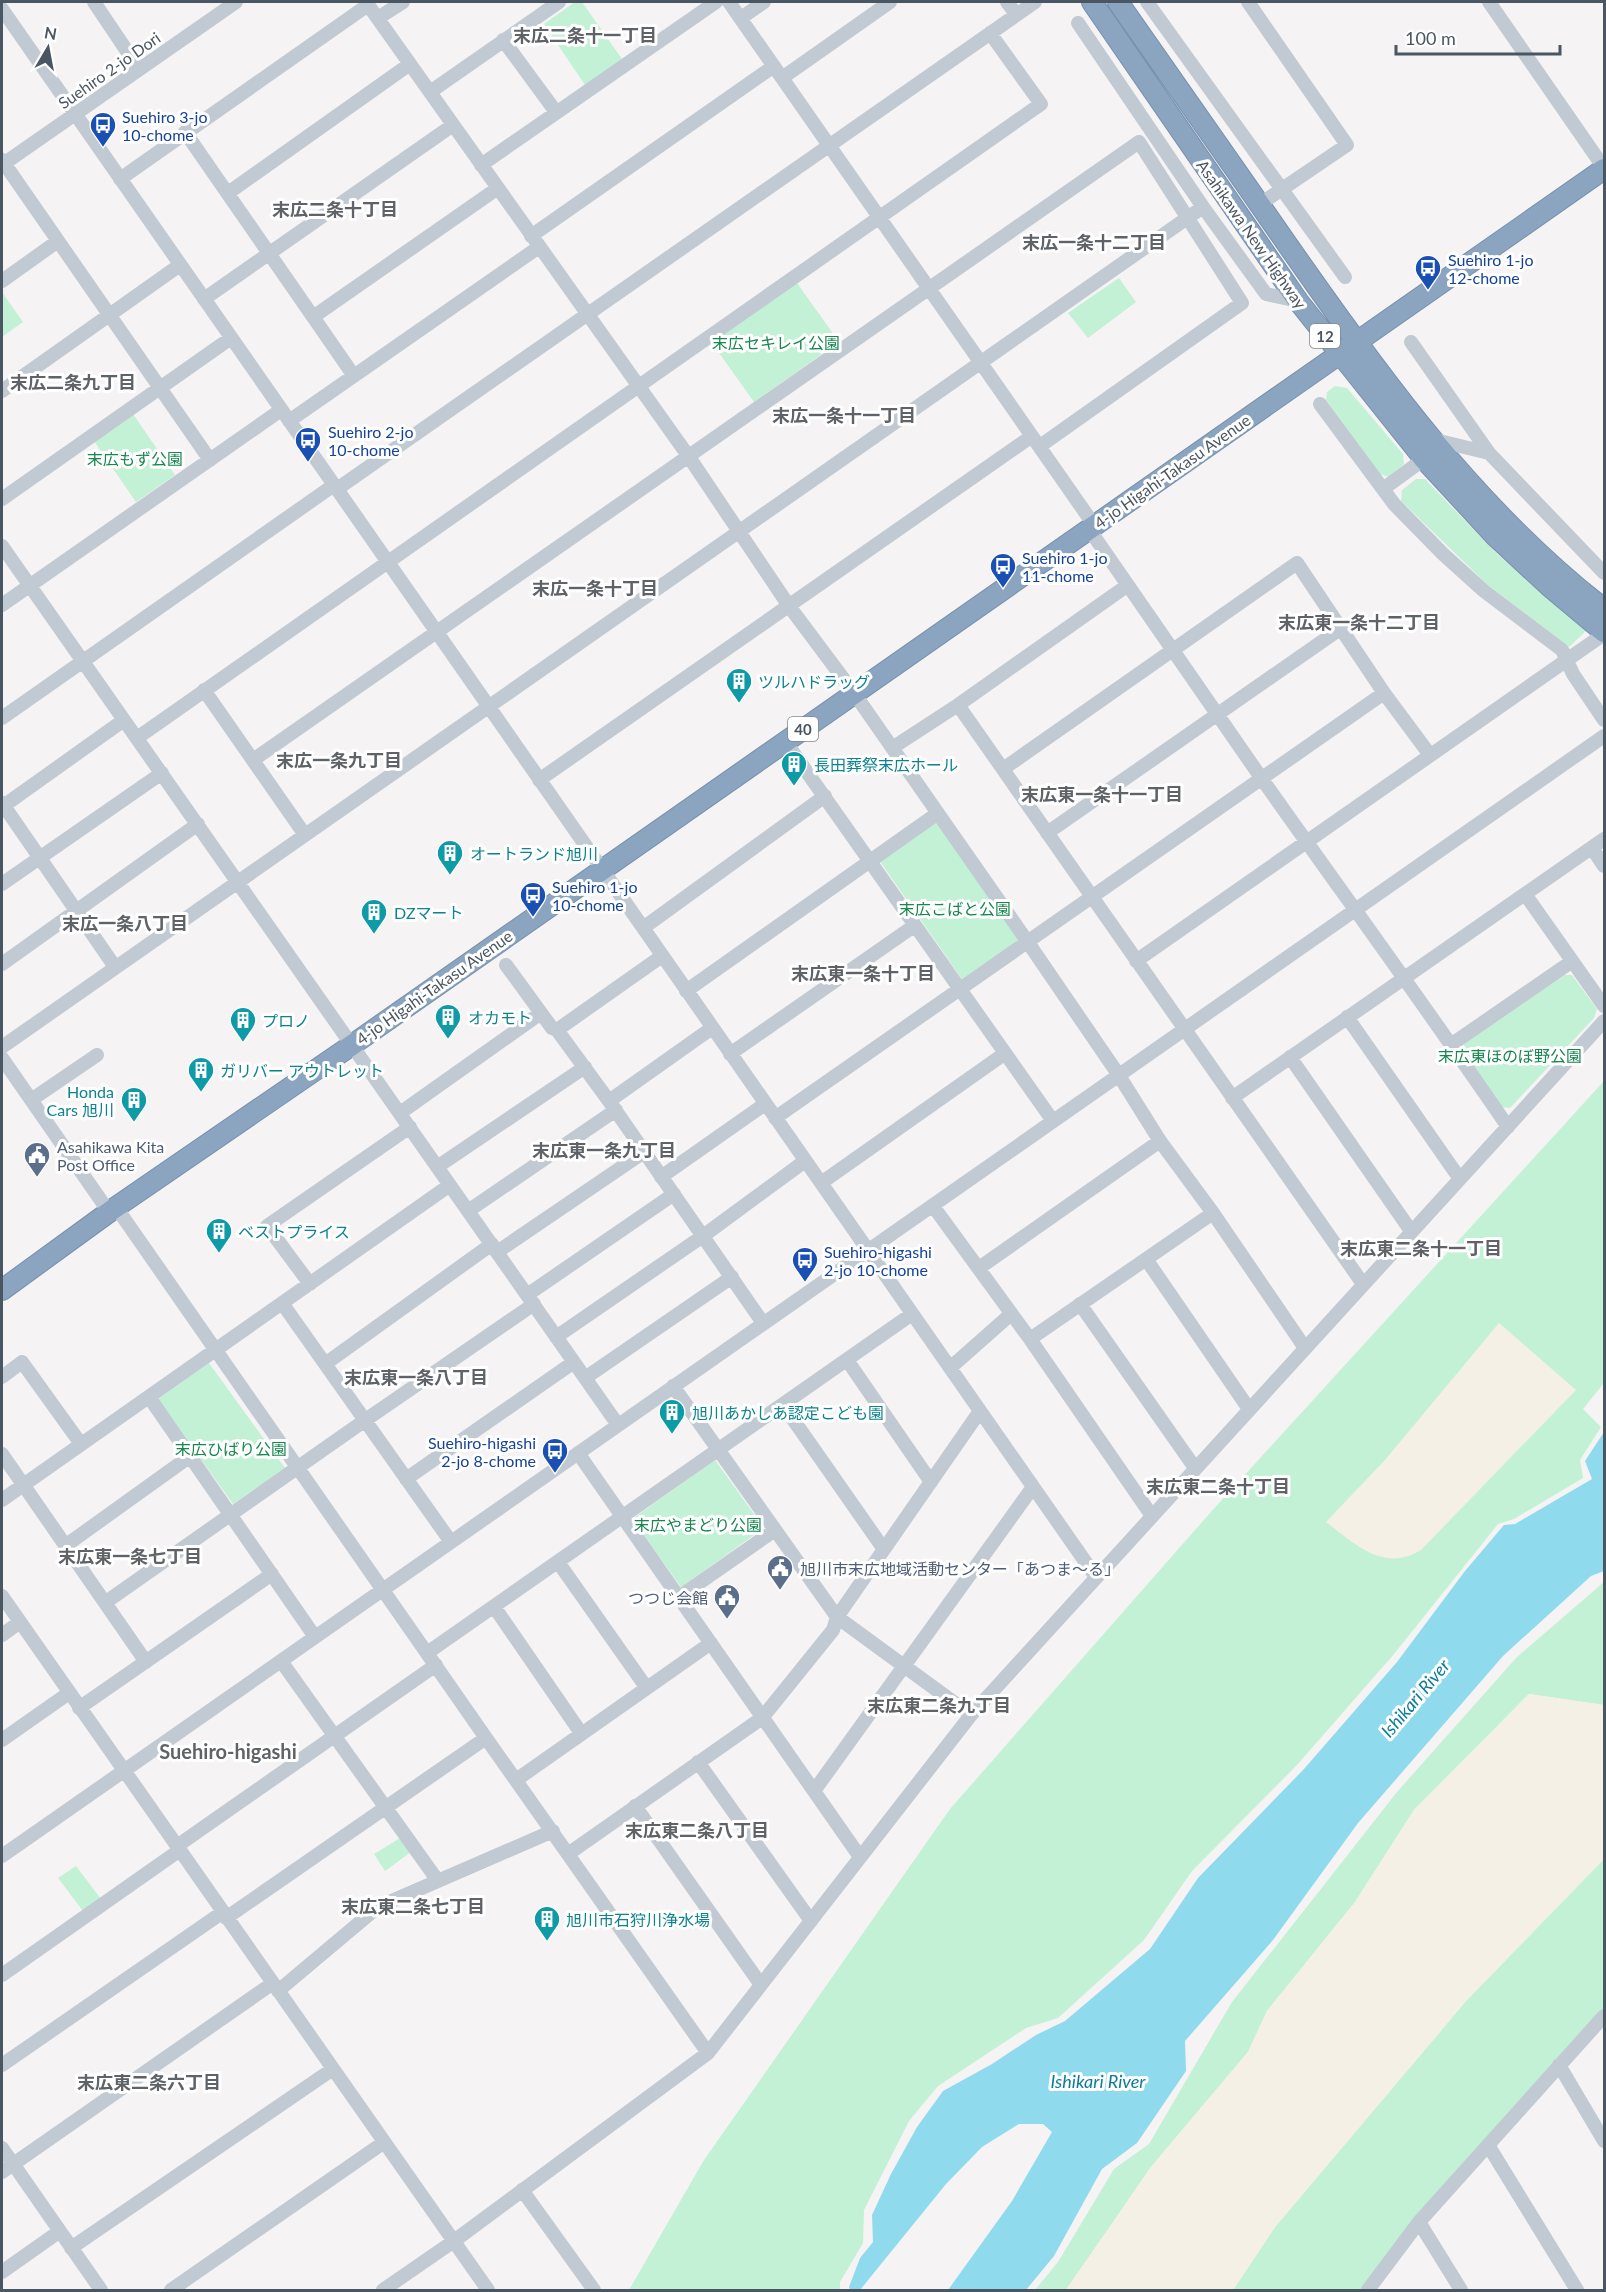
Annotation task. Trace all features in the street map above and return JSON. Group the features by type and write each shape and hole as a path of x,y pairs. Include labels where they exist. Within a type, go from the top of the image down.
{"highway":[{"name":"Asahikawa New Highway","path":"1092,2 1298,301 1339,355 1424,459 1496,537 1548,586 1605,633"},
{"name":"Asahikawa New Highway","path":"1118,2 1356,342 1431,439 1502,519 1605,609"},
{"name":"4-jo Higahi-Takasu Avenue","path":"2,1290 113,1210 1605,168"}],"street":[{"name":"Suehiro 2-jo Dori","path":"2,163 75,115 236,2"},
{"path":"378,18 403,2"},
{"path":"430,92 559,2"},
{"path":"481,165 716,2"},
{"path":"729,2 929,290 982,362 1173,650 1403,979 1452,1044 1508,1127"},
{"path":"741,18 764,2"},
{"path":"2,605 210,460 354,376 535,242 778,72 890,2"},
{"path":"1007,2 1016,14"},
{"path":"2,718 1035,2"},
{"path":"1248,2 1347,145 1260,204"},
{"path":"1489,2 1605,168"},
{"path":"120,179 367,3 689,457 789,606 854,693 938,813 1118,1074 1160,1141 1305,1348"},
{"path":"100,4 139,69"},
{"path":"1132,21 1149,5 1345,277"},
{"path":"2,9 1096,1576"},
{"path":"1078,23 1203,207 1266,294 1298,301"},
{"path":"137,738 1041,104 990,33"},
{"path":"503,40 556,112"},
{"path":"228,193 410,64"},
{"path":"204,299 453,125"},
{"path":"185,132 354,376"},
{"path":"253,760 1139,142 1242,303 789,606 539,780"},
{"path":"2,163 210,460"},
{"path":"314,317 498,188"},
{"path":"2,1047 1203,207"},
{"path":"2,281 58,241"},
{"path":"2,391 180,265"},
{"path":"2,499 231,338"},
{"path":"1411,342 1489,453 1605,573"},
{"path":"1320,404 1394,504 1443,554 1484,591 1562,650 1573,675 1605,720"},
{"path":"1431,439 1489,453"},
{"path":"1383,489 1424,459"},
{"path":"2,546 618,1425"},
{"path":"1003,769 1297,563 1384,693 1430,755"},
{"path":"892,748 958,705 1128,585"},
{"path":"1047,833 1340,629"},
{"path":"1136,961 1605,633"},
{"path":"204,690 305,834"},
{"path":"775,1118 1384,693"},
{"path":"958,705 1363,1284"},
{"path":"115,967 2,805 124,720"},
{"path":"2,1856 933,1206 1118,1074 1605,736"},
{"path":"785,741 1053,1121"},
{"path":"2,884 162,773"},
{"path":"643,928 825,796"},
{"path":"686,991 938,813"},
{"path":"2,964 198,824"},
{"path":"1232,1098 1605,839"},
{"path":"1592,848 1605,866"},
{"path":"1525,894 1571,962 1605,1006"},
{"path":"730,1054 914,926"},
{"path":"557,1030 662,956"},
{"path":"1452,1044 1571,962"},
{"path":"506,965 552,1028 557,1030 585,1067 763,1323"},
{"path":"400,1113 541,1013"},
{"path":"1347,1017 1460,1179"},
{"path":"385,2290 708,2053 971,1715 1605,1021"},
{"path":"468,1211 612,1106 712,1028"},
{"path":"821,1183 1004,1054"},
{"path":"31,1100 97,1055"},
{"path":"1290,1057 1411,1231"},
{"path":"2,1058 216,1350 708,2053"},
{"path":"438,1167 585,1067"},
{"path":"661,1177 765,1104"},
{"path":"310,1284 267,1226 410,1127"},
{"path":"979,1268 1160,1141"},
{"path":"325,1364 495,1248 644,1152"},
{"path":"556,1337 703,1236 805,1161"},
{"path":"2,1500 450,1185"},
{"path":"106,1602 364,1421 674,1194"},
{"path":"933,1206 1152,1516"},
{"path":"1029,1339 1212,1213"},
{"path":"1146,1259 1249,1410"},
{"path":"585,1378 732,1277"},
{"path":"282,1303 451,1542"},
{"path":"1080,1304 1195,1468"},
{"path":"428,1653 912,1314"},
{"path":"950,1368 1011,1314"},
{"path":"847,1360 931,1482"},
{"path":"2,1377 22,1362 81,1444"},
{"path":"406,1479 574,1362"},
{"path":"673,1386 837,1617 971,1715"},
{"path":"149,1397 315,1637"},
{"path":"783,1405 883,1548"},
{"path":"568,1854 762,1718 833,1630 837,1617 883,1548 980,1412"},
{"path":"578,1453 860,1857"},
{"path":"2,1454 146,1662"},
{"path":"65,1545 189,1457"},
{"path":"814,1791 1033,1487"},
{"path":"679,1597 775,1530"},
{"path":"558,1562 646,1687"},
{"path":"79,1708 272,1574"},
{"path":"2,1596 488,2290"},
{"path":"495,1608 581,1733"},
{"path":"2,1635 20,1622"},
{"path":"516,1780 711,1642"},
{"path":"281,1661 438,1881"},
{"path":"2,1975 436,1665"},
{"path":"2,1740 69,1693"},
{"path":"2,2065 486,1738"},
{"path":"698,1762 811,1920"},
{"path":"634,1806 761,1985"},
{"path":"7,2168 275,1987 378,1907 553,1831"},
{"path":"1368,2290 1419,2222 1605,2016"},
{"path":"1559,2065 1605,2141"},
{"path":"71,2248 333,2069"},
{"path":"171,2290 383,2143"},
{"path":"1488,2145 1577,2290"},
{"path":"2,2148 7,2168 60,2231 101,2290"},
{"path":"522,2190 594,2290"},
{"path":"1419,2222 1461,2290"},
{"path":"2,2272 60,2231"}],"green space":[{"path":"575,2 582,2 622,59 585,85 544,24"},
{"path":"1119,278 1136,302 1088,338 1068,313"},
{"name":"末広セキレイ公園","path":"797,283 839,342 754,402 712,343"},
{"path":"2,292 23,322 2,337"},
{"path":"1335,386 1347,388 1403,454 1404,464 1389,477 1380,474 1326,400 1327,392"},
{"name":"末広もず公園","path":"133,414 175,475 136,502 94,441"},
{"path":"1416,479 1425,479 1498,555 1589,628 1569,647 1488,585 1401,501 1402,490"},
{"name":"末広こばと公園","path":"936,820 1020,939 962,979 879,860"},
{"name":"末広東ほのぼ野公園","path":"1565,975 1572,975 1597,1009 1594,1018 1510,1108 1501,1107 1464,1052 1464,1043"},
{"path":"1604,1081 1604,1383 1583,1409 1601,1427 1580,1460 1583,1478 1514,1519 1498,1524 1394,1654 1297,1765 1192,1871 1144,1940 1058,2018 1026,2028 938,2086 909,2121 864,2210 863,2243 840,2282 840,2290 629,2290 704,2160 950,1809 1210,1513"},
{"name":"末広ひばり公園","path":"209,1363 285,1468 233,1504 158,1399"},
{"name":"末広やまどり公園","path":"715,1460 764,1528 681,1587 632,1519"},
{"path":"1604,1582 1604,1705 1529,1694 1414,1810 1355,1902 1267,2011 1248,2052 1151,2167 1066,2290 1035,2290 1058,2262 1114,2169 1149,2144 1232,2002 1397,1792 1517,1657"},
{"path":"405,1835 415,1849 385,1871 374,1854"},
{"path":"1604,1859 1604,2016 1368,2290 1233,2290 1275,2227 1466,2001"},
{"path":"76,1866 104,1903 86,1915 58,1878"}],"sand":[{"path":"1499,1323 1576,1390 1421,1550 1395,1558 1382,1557 1359,1547 1326,1522 1385,1460"},
{"path":"1529,1694 1604,1705 1604,1859 1466,2001 1275,2227 1233,2290 1066,2290 1151,2167 1248,2052 1267,2011 1355,1902 1414,1810"}],"water":[{"name":"Ishikari River","path":"1604,1432 1604,1571 1591,1576 1503,1656 1358,1823 1273,1940 1185,2041 1186,2071 1137,2143 1102,2169 1054,2256 1026,2290 948,2290 1012,2201 1052,2132 1043,2124 1019,2124 982,2147 946,2184 860,2290 850,2290 849,2287 860,2258 873,2242 872,2215 891,2174 917,2127 943,2091 992,2064 1036,2035 1065,2021 1150,1949 1198,1878 1304,1769 1397,1662 1465,1571 1504,1525 1515,1524 1592,1479 1585,1461"}],"place":[{"name":"Suehiro 3-jo 10-chome","path":"103,148"},
{"name":"Suehiro 1-jo 12-chome","path":"1428,291"},
{"name":"Suehiro 2-jo 10-chome","path":"308,463"},
{"name":"Suehiro 1-jo 11-chome","path":"1003,589"},
{"name":"ツルハドラッグ","path":"739,704"},
{"name":"長田葬祭末広ホール","path":"794,787"},
{"name":"オートランド旭川","path":"450,876"},
{"name":"Suehiro 1-jo 10-chome","path":"533,918"},
{"name":"DZマート","path":"374,935"},
{"name":"オカモト","path":"448,1040"},
{"name":"プロノ","path":"243,1043"},
{"name":"ガリバー アウトレット","path":"201,1093"},
{"name":"Honda Cars 旭川","path":"134,1123"},
{"name":"Asahikawa Kita Post Office","path":"37,1178"},
{"name":"ベストプライス","path":"219,1254"},
{"name":"Suehiro-higashi 2-jo 10-chome","path":"805,1283"},
{"name":"旭川あかしあ認定こども園","path":"672,1435"},
{"name":"Suehiro-higashi 2-jo 8-chome","path":"555,1474"},
{"name":"旭川市末広地域活動センター「あつま〜る」","path":"780,1591"},
{"name":"つつじ会館","path":"727,1620"},
{"name":"旭川市石狩川浄水場","path":"547,1942"}],"district":[{"name":"末広二条十一丁目","path":"585,35"},
{"name":"末広二条十丁目","path":"335,209"},
{"name":"末広一条十二丁目","path":"1094,242"},
{"name":"末広二条九丁目","path":"73,382"},
{"name":"末広一条十一丁目","path":"844,415"},
{"name":"末広一条十丁目","path":"595,588"},
{"name":"末広東一条十二丁目","path":"1359,622"},
{"name":"末広一条九丁目","path":"339,760"},
{"name":"末広東一条十一丁目","path":"1102,794"},
{"name":"末広一条八丁目","path":"125,923"},
{"name":"末広東一条十丁目","path":"863,973"},
{"name":"末広東一条九丁目","path":"604,1150"},
{"name":"末広東二条十一丁目","path":"1421,1248"},
{"name":"末広東一条八丁目","path":"416,1377"},
{"name":"末広東二条十丁目","path":"1218,1486"},
{"name":"末広東一条七丁目","path":"130,1556"},
{"name":"末広東二条九丁目","path":"939,1705"},
{"name":"Suehiro-higashi","path":"228,1751"},
{"name":"末広東二条八丁目","path":"697,1830"},
{"name":"末広東二条七丁目","path":"413,1906"},
{"name":"末広東二条六丁目","path":"149,2082"}]}
